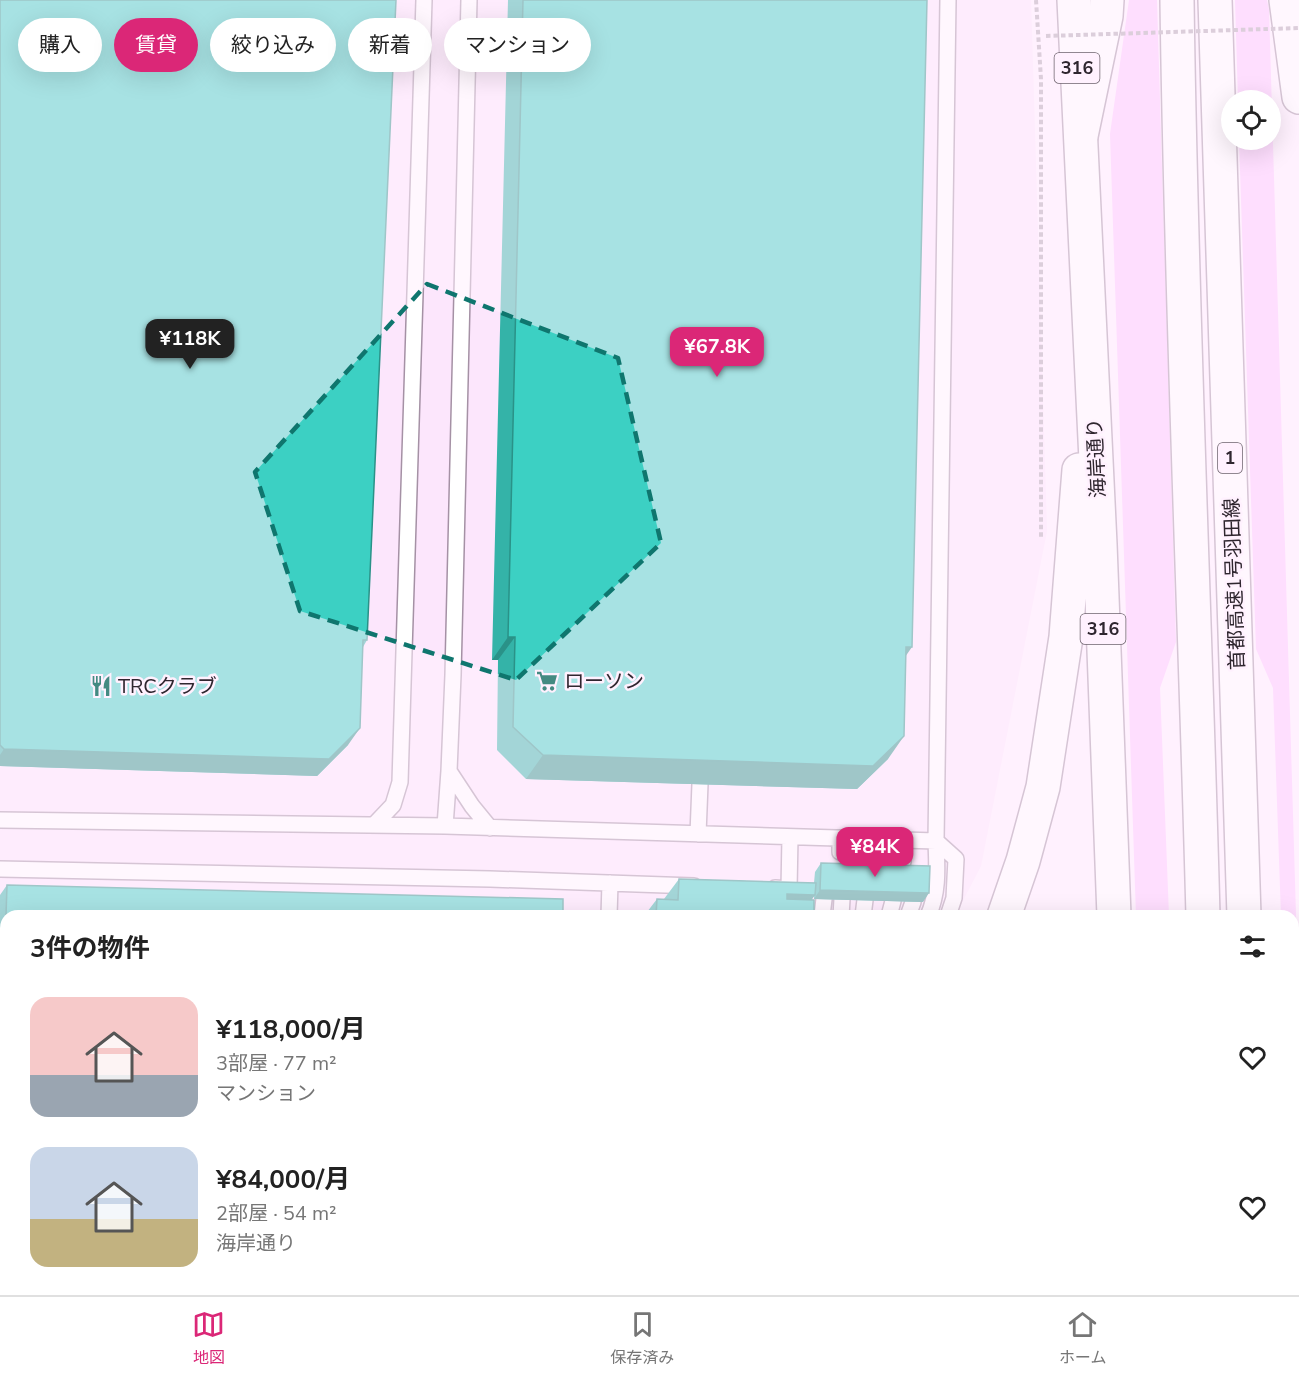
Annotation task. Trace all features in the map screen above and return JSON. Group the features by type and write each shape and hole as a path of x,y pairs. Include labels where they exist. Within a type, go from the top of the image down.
{"main road":[{"name":"海岸通り","path":"1074,0 1100,544 1114,910"},
{"path":"1081,136 1106,16 1107,0"},
{"name":"首都高速1号羽田線","path":"1177,0 1180,233 1203,910"},
{"name":"首都高速1号羽田線","path":"1215,0 1244,910"},
{"path":"1286,0 1299,97"},
{"path":"1006,910 1023,861 1043,787 1054,721 1066,637 1089,342"}],"lane":[{"path":"374,825 393,806 400,782 424,0"},
{"path":"445,826 449,771 469,0"},
{"path":"931,910 938,875 936,841 948,0"},
{"path":"449,771 490,828"},
{"path":"698,834 700,784"},
{"path":"0,820 445,826 790,837 840,845 901,840 936,841 956,859 954,898 950,910"},
{"path":"755,887 789,889 790,837"},
{"path":"901,840 903,869"},
{"path":"830,865 840,845"},
{"path":"840,845 844,873"},
{"path":"840,845 860,860 868,873"},
{"path":"0,869 708,886"},
{"path":"609,910 610,883"},
{"path":"823,910 824,899"},
{"path":"841,910 842,899"},
{"path":"864,910 865,900"},
{"path":"891,910 893,901"},
{"path":"910,910 913,902"}],"path":[{"path":"1036,0 1041,79 1041,544"},
{"path":"1046,36 1299,28"}],"highlighted area":[{"path":"427,284 618,358 661,543 516,680 300,611 255,472"}],"shaded area":[{"path":"0,0 1031,0 1047,531 981,866 958,910 0,910"},
{"path":"1129,0 1157,0 1176,642 1160,688 1169,910 1136,910 1110,134"},
{"path":"1235,0 1267,0 1271,90 1238,90"},
{"path":"1239,150 1273,150 1296,910 1281,910 1273,688 1256,649"}],"building":[{"path":"0,0 396,0 395,18 348,18 348,72 393,72 367,640 363,640 360,728 329,759 4,749 0,745"},
{"path":"523,0 927,0 912,647 906,647 904,736 873,766 543,755 513,727 515,637 508,637 521,72 591,72 591,18 523,18"},
{"path":"821,863 930,866 929,893 820,890"},
{"path":"679,879 816,883 815,895 787,894 787,899 814,900 814,910 656,910 657,899 678,900"},
{"path":"7,885 563,899 563,910 6,910"}],"place":[{"name":"ローソン","path":"547,681"},
{"name":"TRCクラブ","path":"101,686"}]}
